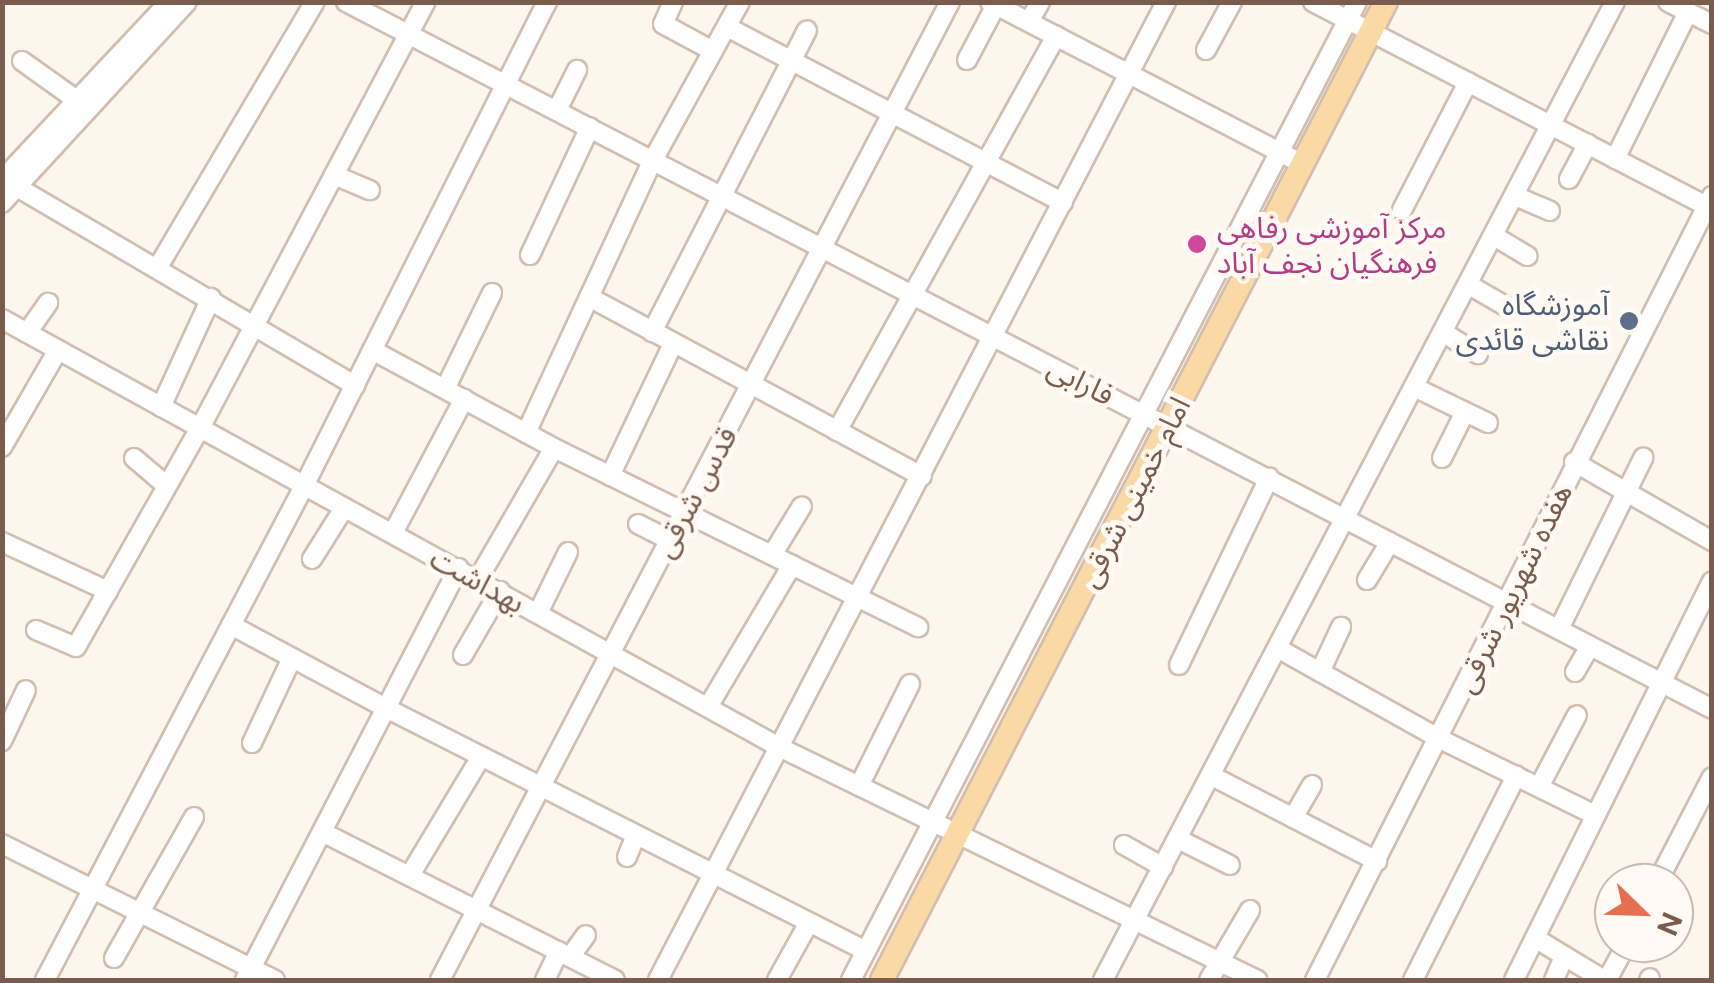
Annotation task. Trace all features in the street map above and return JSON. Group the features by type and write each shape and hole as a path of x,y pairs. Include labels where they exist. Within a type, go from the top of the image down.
{"main road":[{"name":"امام خمینی شرقی","path":"882,980 1157,420 1303,164 1386,2"}],"street":[{"path":"10,184 10,161 78,101 169,2"},
{"path":"2,202 10,184 187,2"},
{"path":"158,268 315,2"},
{"name":"فارابی","path":"346,2 1712,708"},
{"path":"36,630 76,648 200,428 426,2"},
{"path":"45,980 304,486 546,2"},
{"path":"673,2 663,24 714,51"},
{"path":"526,433 654,160 740,2"},
{"name":"قدس شرقی","path":"440,980 609,652 826,248 950,2"},
{"path":"1029,22 1040,2"},
{"path":"658,980 1166,2"},
{"path":"1206,50 1232,2"},
{"path":"1313,2 1710,204"},
{"path":"850,980 1157,420 1357,2"},
{"path":"1104,980 1348,520 1615,2"},
{"path":"1668,2 1712,24"},
{"path":"966,60 993,4 1303,164"},
{"path":"1615,158 1688,12"},
{"path":"726,27 1063,203"},
{"path":"652,332 808,31"},
{"path":"837,432 1056,36"},
{"path":"22,61 78,101"},
{"path":"556,110 577,70"},
{"path":"1402,210 1468,82"},
{"path":"530,255 590,127"},
{"path":"1569,179 1588,144"},
{"path":"334,175 370,190"},
{"path":"10,184 256,323 355,384"},
{"path":"1515,196 1550,211"},
{"name":"هفده شهریور شرقی","path":"1316,980 1440,739 1574,462 1710,204"},
{"path":"1494,236 1527,256"},
{"path":"1469,285 1509,308"},
{"path":"444,389 492,293"},
{"path":"160,407 211,298"},
{"path":"589,298 922,476"},
{"path":"27,332 48,303"},
{"name":"بهداشت","path":"2,318 781,748 1257,980"},
{"path":"1444,333 1478,354"},
{"path":"610,476 673,344"},
{"path":"2,447 58,350"},
{"path":"372,350 554,448 918,627"},
{"path":"1416,388 1488,423"},
{"path":"393,533 464,399"},
{"path":"1442,458 1465,412"},
{"path":"478,579 554,448"},
{"path":"134,458 167,486"},
{"path":"1559,629 1643,458"},
{"path":"1574,462 1712,541"},
{"path":"1179,665 1269,478"},
{"path":"772,555 802,506"},
{"path":"312,560 344,508"},
{"path":"638,524 669,540"},
{"path":"2,542 108,591"},
{"path":"1367,580 1390,542"},
{"path":"538,613 568,552"},
{"path":"708,707 792,565"},
{"path":"248,974 459,568"},
{"path":"1514,980 1712,580"},
{"path":"463,656 500,591"},
{"path":"231,625 481,757 866,951"},
{"path":"1320,672 1341,627"},
{"path":"1575,672 1590,646"},
{"path":"1279,650 1440,739 1595,815"},
{"path":"252,743 292,658"},
{"path":"860,786 910,684"},
{"path":"2,741 26,690"},
{"path":"1539,788 1577,715"},
{"path":"410,875 481,757"},
{"path":"1212,776 1377,862"},
{"path":"1413,980 1516,776"},
{"path":"1667,863 1712,776"},
{"path":"1293,818 1312,785"},
{"path":"114,958 194,817"},
{"path":"322,832 616,980"},
{"path":"627,857 636,835"},
{"path":"1178,839 1230,865"},
{"path":"2,844 139,912 248,974 275,980"},
{"path":"1124,845 1163,867"},
{"path":"1209,980 1217,960 1250,910"},
{"path":"777,980 808,924"},
{"path":"545,980 564,954 586,936"},
{"path":"1535,938 1606,980"},
{"path":"1554,980 1564,956"}],"place":[{"name":"مرکز آموزشی رفاهی فرهنگیان نجف آباد","path":"1197,244"},
{"name":"آموزشگاه نقاشی قائدی","path":"1629,321"}]}
